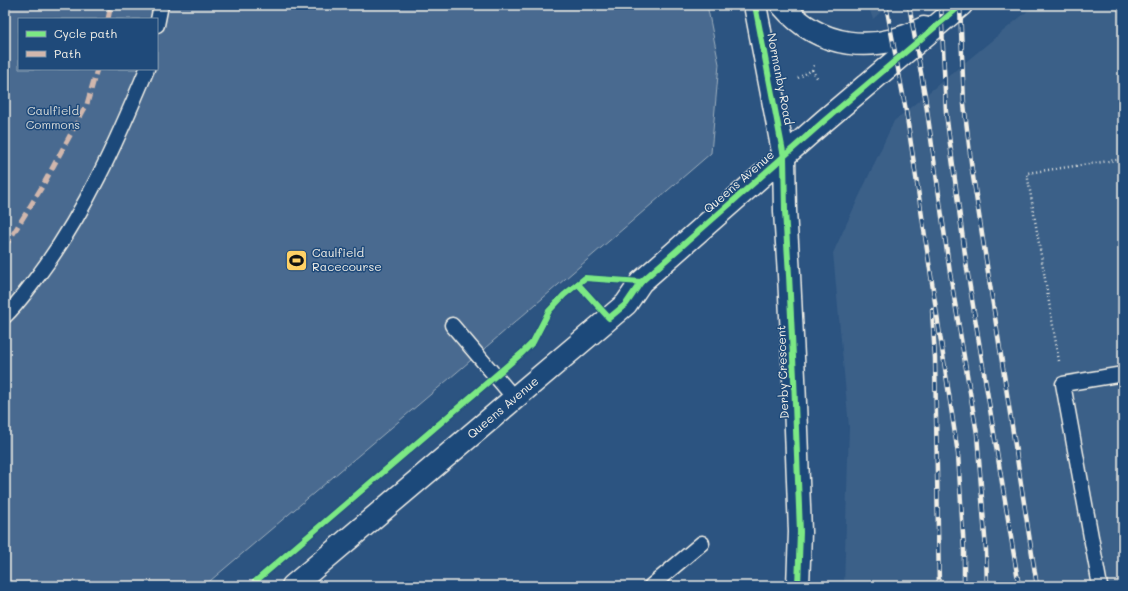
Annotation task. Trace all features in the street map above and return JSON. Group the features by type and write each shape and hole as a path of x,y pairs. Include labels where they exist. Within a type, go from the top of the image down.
{"street":[{"name":"Normanby Road","path":"755,5 784,157"},
{"path":"782,5 801,23 816,33 824,37 856,44 875,44 899,39 918,31 957,9"},
{"name":"Queens Avenue","path":"293,586 626,304 641,282 957,9"},
{"name":"Derby Crescent","path":"784,157 785,211 790,275 800,525 798,586"}],"lane":[{"path":"158,20 161,5"},
{"path":"5,316 14,308 53,256 80,212 120,133 147,70"},
{"path":"452,325 515,399"},
{"path":"1100,586 1063,384 1123,374"},
{"path":"652,586 702,543"}],"path":[{"path":"798,78 812,70 815,62"},
{"path":"812,70 818,79"},
{"path":"1063,384 1027,173 1123,159"}],"shaded area":[{"path":"868,5 889,5 873,19"},
{"path":"1035,5 1122,5 1120,24 1123,27 1123,586 844,586 849,427 833,253 894,121"}],"green space":[{"name":"Caulfield Racecourse","path":"5,5 707,5 719,64 711,153 463,367 204,586 5,586"}],"railway":[{"path":"886,5 906,111 958,454 964,551 964,586"},
{"path":"909,5 925,96 950,273 977,434 986,550 987,586"},
{"path":"941,5 946,112 949,136 967,269 1019,586"},
{"path":"960,5 964,104 972,170 1037,586"},
{"path":"932,310 935,358 939,586"}],"marked path":[{"path":"108,18 111,5"},
{"path":"5,247 42,187 87,104 97,70"}],"cycle path":[{"path":"755,5 784,157 785,211 800,532 798,586"},
{"path":"578,284 609,318 626,304 641,282 824,121 961,5"},
{"path":"250,586 522,353 533,342 549,311 564,295 585,278 641,282"}],"place":[{"name":"Caulfield Racecourse","path":"296,260"}],"park label":[{"name":"Caulfield Commons","path":"53,118"}]}
